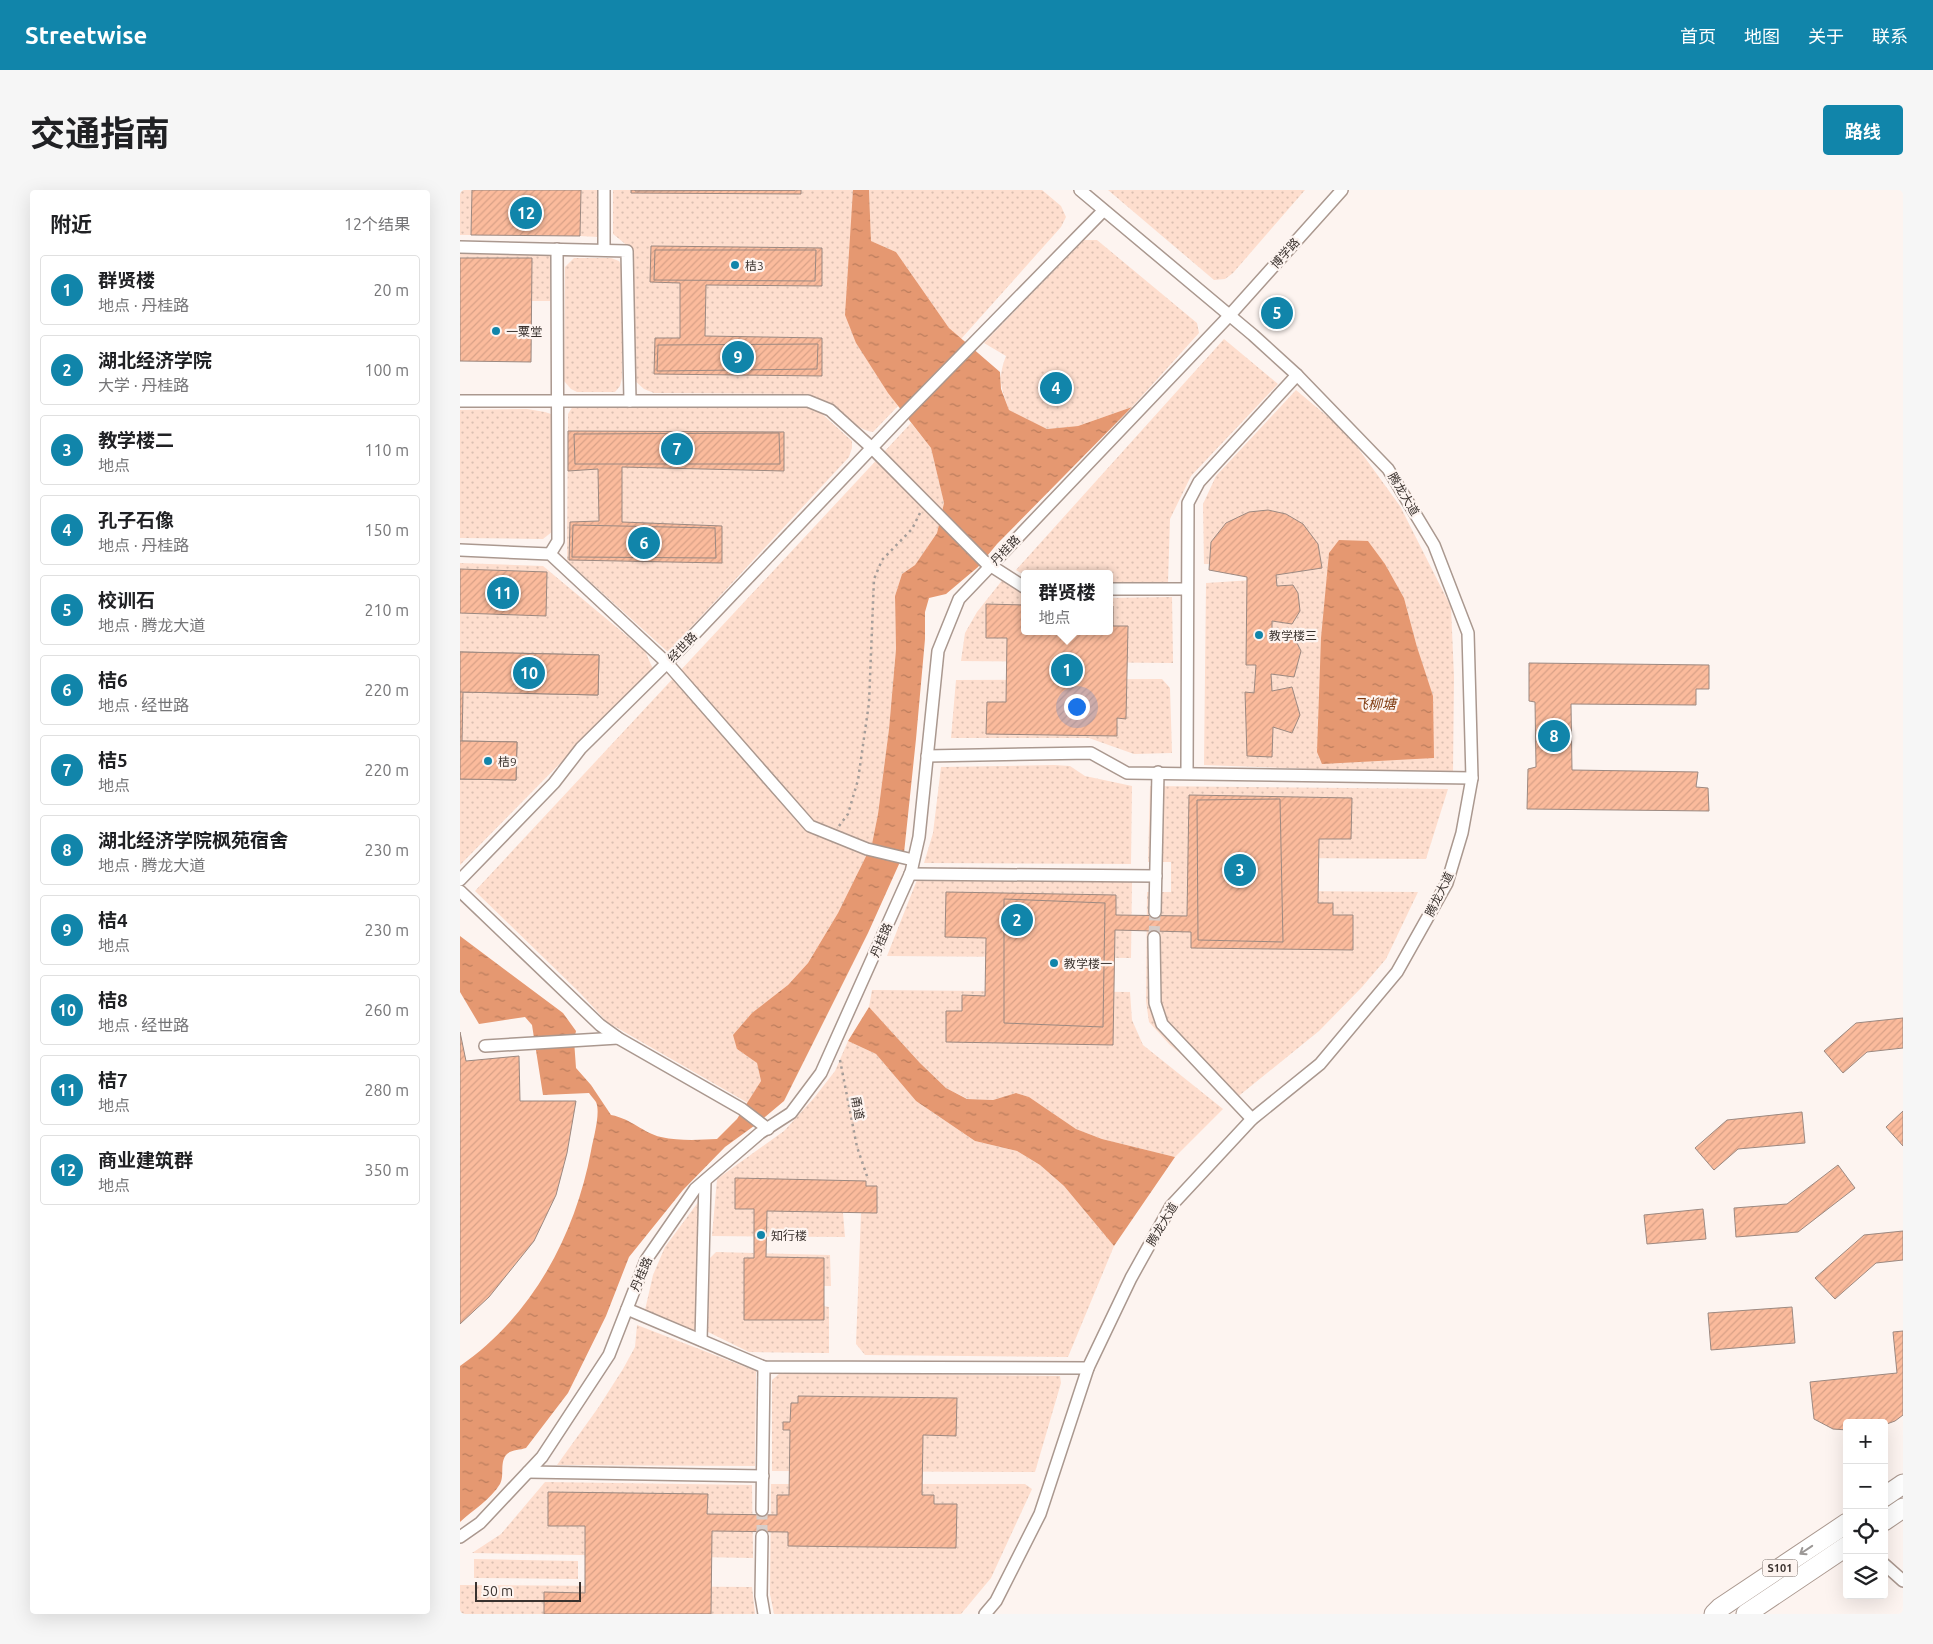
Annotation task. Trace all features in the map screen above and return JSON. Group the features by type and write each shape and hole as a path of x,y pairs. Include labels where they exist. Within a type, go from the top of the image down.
{"main road":[{"path":"1888,1494 1903,1484"},
{"path":"1888,1517 1903,1508"},
{"name":"S101","path":"1714,1614 1720,1608 1843,1527"},
{"name":"S101","path":"1746,1614 1843,1549"}],"street":[{"path":"604,190 604,250"},
{"name":"腾龙大道","path":"985,1614 996,1602 1040,1514 1088,1368 1131,1278 1171,1206 1252,1119 1320,1064 1397,972 1447,883 1462,833 1472,778 1468,633 1434,545 1388,468 1297,375 1080,190"},
{"name":"博学路","path":"1229,316 1342,190"},
{"name":"经世路","path":"460,880 554,783 581,748 666,663 904,414 1103,211"},
{"path":"460,247 627,251 630,401"},
{"path":"550,554 558,541 557,249"},
{"name":"丹桂路","path":"460,1537 480,1523 542,1457 608,1355 646,1260 695,1189 767,1128 791,1113 821,1073 910,874 910,859 918,837 938,651 959,599 988,564 1229,316"},
{"path":"1187,773 1188,503 1199,482 1297,375"},
{"path":"460,401 808,401 830,410 872,448 935,514 988,564 1021,585"},
{"path":"460,550 550,554 666,663 810,826 867,849 910,859"},
{"path":"1113,590 1187,589"},
{"path":"927,756 1091,754 1127,773 1472,778"},
{"path":"1155,912 1158,772"},
{"path":"910,874 1156,876"},
{"path":"460,891 600,1025 618,1038 742,1109 767,1128"},
{"path":"1154,936 1155,1004 1162,1024 1252,1119"},
{"path":"485,1046 618,1038"},
{"path":"701,1340 705,1181"},
{"path":"627,1308 764,1367 1088,1368"},
{"path":"762,1510 764,1367"},
{"path":"528,1472 763,1476"},
{"path":"762,1536 761,1596 764,1614"},
{"path":"1888,1568 1903,1581"}],"path":[{"path":"832,835 848,814 858,780 869,702 874,579 882,560 912,529 924,502"},
{"name":"甬道","path":"836,1039 857,1147 868,1178"}],"shaded area":[{"path":"460,190 472,190 471,235 460,235"},
{"path":"581,190 598,190 598,237 580,236"},
{"path":"613,190 853,190 856,343 898,406 873,432 856,425 831,404 797,394 654,393 644,389 634,380 634,251 613,234"},
{"path":"869,190 1042,190 1061,206 1066,217 1061,227 961,339 949,328 896,252 871,241"},
{"path":"1108,190 1305,190 1233,273 1225,279 1214,280"},
{"path":"1084,240 1097,240 1197,323 1199,333 1132,407 1078,426 1047,429 1009,410 1001,383 1006,356 984,343"},
{"path":"460,253 550,255 550,301 531,301 531,259 460,258"},
{"path":"574,258 611,258 619,261 623,269 622,378 620,386 615,392 577,392 571,389 564,381 565,267"},
{"path":"1224,339 1278,384 1191,476 1170,519 1168,583 1113,583 1113,570 1021,570 1021,573 1016,570"},
{"path":"1296,390 1347,433 1400,506 1451,607 1454,677 1453,774 1204,765 1206,583 1253,580 1253,565 1204,564 1203,504 1216,476","holes":["1368,541 1385,564 1404,598 1417,647"]},
{"path":"573,406 810,408 821,413 852,441 852,448 849,457 668,652 567,561 568,414"},
{"path":"527,409 554,415 553,531 543,539 460,538 460,410"},
{"path":"911,423 931,448 944,503 937,533 915,565 902,574 895,596 896,649 889,729 878,814 872,844 838,913 808,963 737,1049 757,1063 761,1081 748,1103 607,1022 580,993 475,891"},
{"path":"460,563 543,566 645,651 653,669 460,865"},
{"path":"1004,578 1021,588 1021,635 1113,635 1113,598 1172,597 1173,663 961,661 965,633 977,612"},
{"path":"1162,679 1170,688 1172,753 1134,754 1089,738 951,738 956,680"},
{"path":"1070,766 1085,776 1132,786 1131,864 924,863 933,833 941,767"},
{"path":"1150,786 1448,789 1426,859 1290,858 1291,891 1418,892 1386,959 1362,987 1319,1031 1235,1099 1170,1045 1149,1022 1146,1001 1147,892 1171,892 1171,862 1148,862"},
{"path":"917,880 1132,880 1131,958 887,956"},
{"path":"872,990 1130,992 1132,1020 1143,1045 1223,1109 1175,1157 1102,1139 1076,1129 1029,1097 1016,1093 993,1100 968,1099 946,1088 920,1063 869,1007"},
{"path":"848,1041 876,1054 916,1101 975,1141 1017,1151 1040,1165 1064,1186 1114,1246 1068,1357 865,1355 856,1344 861,1213 843,1213 845,1237 712,1236 717,1179 784,1131 835,1071"},
{"path":"699,1201 695,1332 645,1310 653,1275 665,1247"},
{"path":"716,1252 830,1255 831,1286 824,1286 824,1306 829,1307 829,1353 749,1352 708,1332 710,1258"},
{"path":"637,1325 756,1371 755,1466 557,1465 623,1369 635,1347"},
{"path":"788,1372 1060,1376 1061,1383 1035,1472 772,1471 772,1380 779,1374"},
{"path":"545,1482 752,1485 753,1558 472,1553 501,1534"},
{"path":"771,1484 1025,1484 1032,1489 991,1578 961,1614 774,1614 770,1594"},
{"path":"474,1559 578,1561 578,1579 474,1578"},
{"path":"460,1585 752,1587 755,1614 460,1614"}],"water":[{"path":"853,190 869,190 871,241 896,252 949,328 1000,372 1001,389 1009,410 1047,429 1078,426 1132,407 997,544 978,567 946,594 929,598 925,612 925,639 904,853 868,933 784,1101 725,1147 683,1190 629,1257 606,1316 568,1393 526,1448 507,1454 503,1461 500,1484 487,1499 460,1522 460,1366 486,1346 509,1323 529,1298 562,1243 584,1183 598,1113 596,1102 589,1093 543,1095 532,1025 525,1017 479,1024 460,992 460,936 563,1013 576,1031 574,1040 576,1068 591,1085 611,1115 661,1137 682,1140 717,1139 737,1119 761,1081 757,1063 737,1049 733,1035 752,1013 788,985 808,963 838,913 872,844 878,814 889,729 896,649 895,596 902,574 915,565 937,533 944,503 931,448 888,393 856,343 845,315"},
{"name":"飞柳塘","path":"1339,540 1368,541 1385,564 1404,598 1433,696 1434,758 1322,764 1317,752 1321,638 1329,553"},
{"path":"869,1007 920,1063 946,1088 967,1099 993,1100 1016,1093 1029,1097 1076,1129 1102,1139 1175,1157 1114,1246 1064,1186 1040,1165 1017,1151 975,1141 916,1101 876,1054 848,1041"}],"building":[{"path":"472,190 581,190 580,236 471,235"},
{"path":"631,190 801,190 801,194 631,193"},
{"path":"635,190 795,190 635,191"},
{"path":"651,246 822,248 822,286 706,285 705,336 822,338 822,376 654,374 655,338 680,338 680,283 650,282"},
{"name":"桔3","path":"655,250 816,250 815,281 654,280"},
{"name":"一粟堂","path":"460,258 532,258 531,362 460,361"},
{"path":"818,344 817,369 657,371 658,345"},
{"path":"568,431 784,432 784,471 622,467 622,522 722,526 722,563 569,560 570,522 599,521 598,469 568,471"},
{"path":"779,433 780,464 575,464 574,434"},
{"name":"教学楼三","path":"1268,510 1286,514 1303,524 1318,544 1322,568 1276,575 1277,586 1293,585 1298,593 1300,611 1292,624 1272,621 1272,637 1292,633 1301,651 1294,677 1271,674 1272,691 1292,687 1300,715 1292,733 1273,727 1272,757 1247,756 1245,692 1254,693 1256,665 1246,665 1247,577 1209,570 1211,542 1226,523 1249,512"},
{"path":"573,525 715,528 716,558 572,557"},
{"path":"460,569 547,572 546,616 460,613"},
{"path":"986,604 1021,605 1021,635 1113,635 1113,626 1128,626 1126,719 1117,718 1117,736 986,734 987,702 1006,702 1007,638 986,638"},
{"path":"460,652 599,655 598,695 463,692 462,741 517,742 516,780 460,779"},
{"path":"460,652 599,655 598,695 460,692"},
{"path":"1529,663 1709,665 1709,689 1696,689 1696,705 1571,704 1572,770 1698,772 1696,787 1708,788 1709,811 1527,809 1528,769 1536,767 1535,702 1529,701"},
{"name":"桔9","path":"460,741 517,742 516,780 460,779"},
{"path":"1189,795 1352,798 1351,839 1319,839 1318,903 1333,903 1333,915 1353,915 1353,950 1191,948 1191,932 1115,930 1113,1045 946,1042 946,1011 962,1011 962,995 985,996 986,938 945,937 946,892 1116,895 1116,915 1187,916"},
{"path":"1280,799 1283,942 1198,940 1197,800"},
{"name":"教学楼一","path":"1004,899 1105,903 1103,1027 1004,1023"},
{"path":"1903,1018 1903,1048 1867,1052 1843,1073 1824,1051 1856,1023"},
{"path":"460,1032 466,1061 519,1056 520,1101 576,1101 567,1153 556,1195 534,1241 489,1297 460,1324"},
{"path":"1903,1111 1903,1146 1886,1127"},
{"path":"1802,1112 1805,1143 1738,1149 1714,1170 1695,1148 1727,1120"},
{"path":"1838,1165 1855,1188 1798,1232 1736,1237 1734,1208 1787,1204"},
{"name":"知行楼","path":"735,1178 866,1181 866,1186 877,1186 877,1213 767,1211 766,1257 824,1258 824,1320 744,1320 744,1258 754,1258 754,1209 735,1209"},
{"path":"1703,1209 1706,1239 1647,1244 1644,1215"},
{"path":"1903,1231 1903,1260 1876,1263 1835,1299 1815,1278 1864,1235"},
{"path":"1792,1307 1795,1343 1711,1350 1708,1313"},
{"path":"1903,1331 1903,1415 1888,1424 1888,1419 1843,1419 1843,1430 1833,1429 1814,1419 1810,1382 1897,1373 1893,1332"},
{"path":"798,1396 957,1398 956,1436 923,1435 922,1495 934,1495 934,1504 957,1504 956,1548 788,1546 788,1532 712,1531 711,1614 544,1614 544,1592 585,1593 585,1526 548,1526 548,1492 708,1494 707,1514 777,1515 777,1495 789,1495 790,1430 783,1430 783,1422 790,1422 791,1403 798,1403"}],"tunnel":[{"path":"1154,937 1155,912"},
{"path":"762,1510 762,1536"}],"place":[{"name":"商业建筑群","path":"526,213"},
{"name":"桔3","path":"735,265"},
{"name":"校训石","path":"1277,313"},
{"name":"一粟堂","path":"496,331"},
{"name":"桔4","path":"738,357"},
{"name":"孔子石像","path":"1056,388"},
{"name":"桔5","path":"677,449"},
{"name":"桔6","path":"644,543"},
{"name":"桔7","path":"503,593"},
{"name":"教学楼三","path":"1259,635"},
{"name":"群贤楼","path":"1067,670"},
{"name":"桔8","path":"529,673"},
{"name":"湖北经济学院枫苑宿舍","path":"1554,736"},
{"name":"桔9","path":"488,761"},
{"name":"教学楼二","path":"1240,870"},
{"name":"湖北经济学院","path":"1017,920"},
{"name":"教学楼一","path":"1054,963"},
{"name":"知行楼","path":"761,1235"}]}
